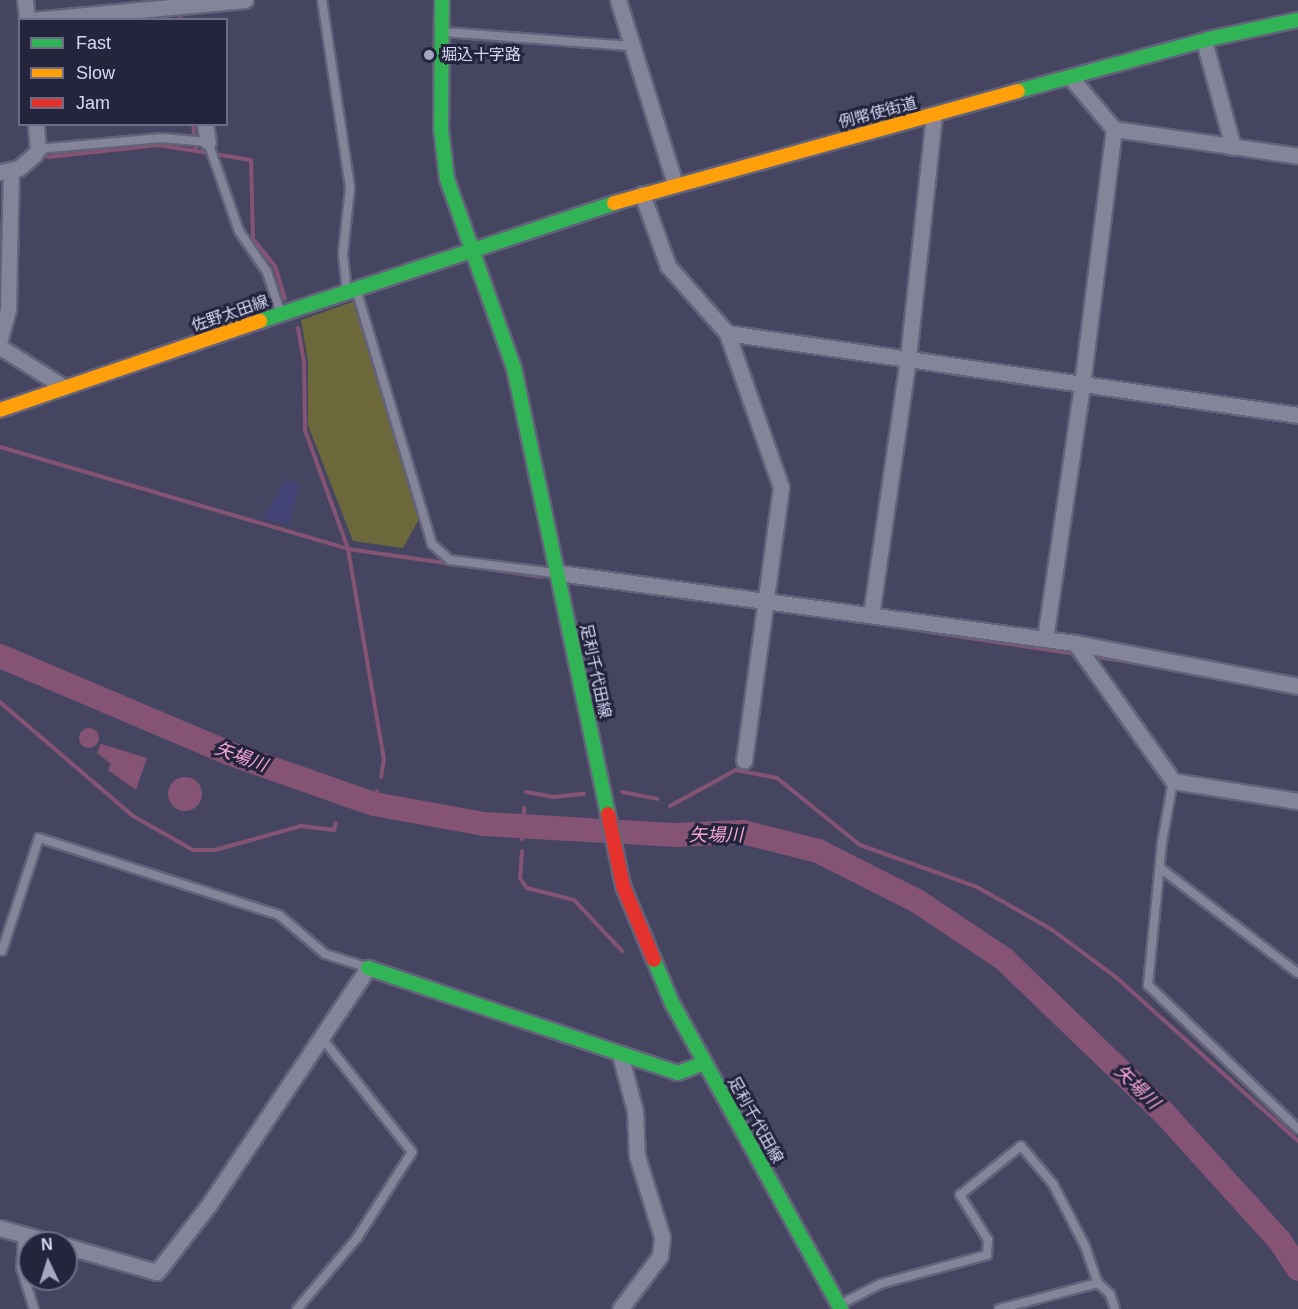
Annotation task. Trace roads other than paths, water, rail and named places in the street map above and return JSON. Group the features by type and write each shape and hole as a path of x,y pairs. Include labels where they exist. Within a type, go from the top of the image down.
{"main road":[{"name":"足利千代田線","path":"442,0 444,158 453,203 514,368 559,573 623,886 643,941 704,1063 840,1307"},
{"name":"例幣使街道","path":"470,249 675,184 1072,79 1204,41 1298,20"},
{"name":"佐野太田線","path":"0,410 470,249"},
{"path":"368,968 678,1073 704,1063"}],"street":[{"path":"25,0 27,18"},
{"path":"59,18 191,8 245,0"},
{"path":"618,0 675,184"},
{"path":"1204,41 1233,147"},
{"path":"1072,79 1114,129 1298,156"},
{"path":"872,615 908,358 934,116"},
{"path":"0,339 8,309 6,171 29,160 38,148 36,126"},
{"path":"205,126 208,142"},
{"path":"1045,639 1082,385 1114,129"},
{"path":"642,194 668,266 727,333 781,487 780,519 765,602 744,761"},
{"path":"727,333 1298,415"},
{"path":"0,347 64,387"},
{"path":"559,573 1075,643 1298,686"},
{"path":"1075,643 1173,781 1298,801"},
{"path":"78,1249 156,1272 208,1206 368,968"},
{"path":"620,1054 635,1111 637,1156 662,1237 660,1256 620,1309"},
{"path":"0,1228 18,1233"}],"lane":[{"path":"322,0 350,188 343,254 352,290 432,543 450,560 559,573"},
{"path":"443,32 634,46"},
{"path":"38,148 162,138 208,142 240,231 267,272 281,314"},
{"path":"1173,781 1160,867 1148,985 1298,1129"},
{"path":"2,951 39,838 279,915 325,954 368,968"},
{"path":"1160,867 1298,973"},
{"path":"297,1309 357,1238 412,1152 322,1038"},
{"path":"840,1307 880,1284 987,1255 988,1240 960,1195 1021,1146 1053,1184 1085,1246 1098,1282 1110,1294 1115,1309"},
{"path":"999,1309 1098,1282"},
{"path":"26,1291 34,1309"}],"waterway":[{"path":"180,10 181,18"},
{"path":"193,126 196,151"},
{"path":"48,157 158,145 251,160 253,239 275,266 285,299"},
{"path":"298,328 304,363 305,430 348,549 384,759 381,777"},
{"path":"0,447 348,549 542,577"},
{"path":"856,621 1077,654"},
{"name":"矢場川","path":"0,656 228,753 374,804 484,824 677,835 742,832 818,851 917,901 1004,959 1163,1112 1280,1241 1298,1269"},
{"path":"1090,656 1148,665"},
{"path":"0,702 133,816 193,850 215,850 301,826 334,830 336,823"},
{"path":"670,806 736,770 777,778 860,845 977,887 1051,929 1117,978 1298,1141"},
{"path":"374,804 377,791"},
{"path":"526,792 553,797 584,794"},
{"path":"622,792 657,799"},
{"path":"342,804 345,794"},
{"name":"矢場川","path":"522,839 524,808"},
{"path":"522,851 520,878 527,888 574,900 622,951"},
{"path":"1115,1295 1119,1309"}],"place":[{"name":"堀込十字路","path":"429,55"}]}
